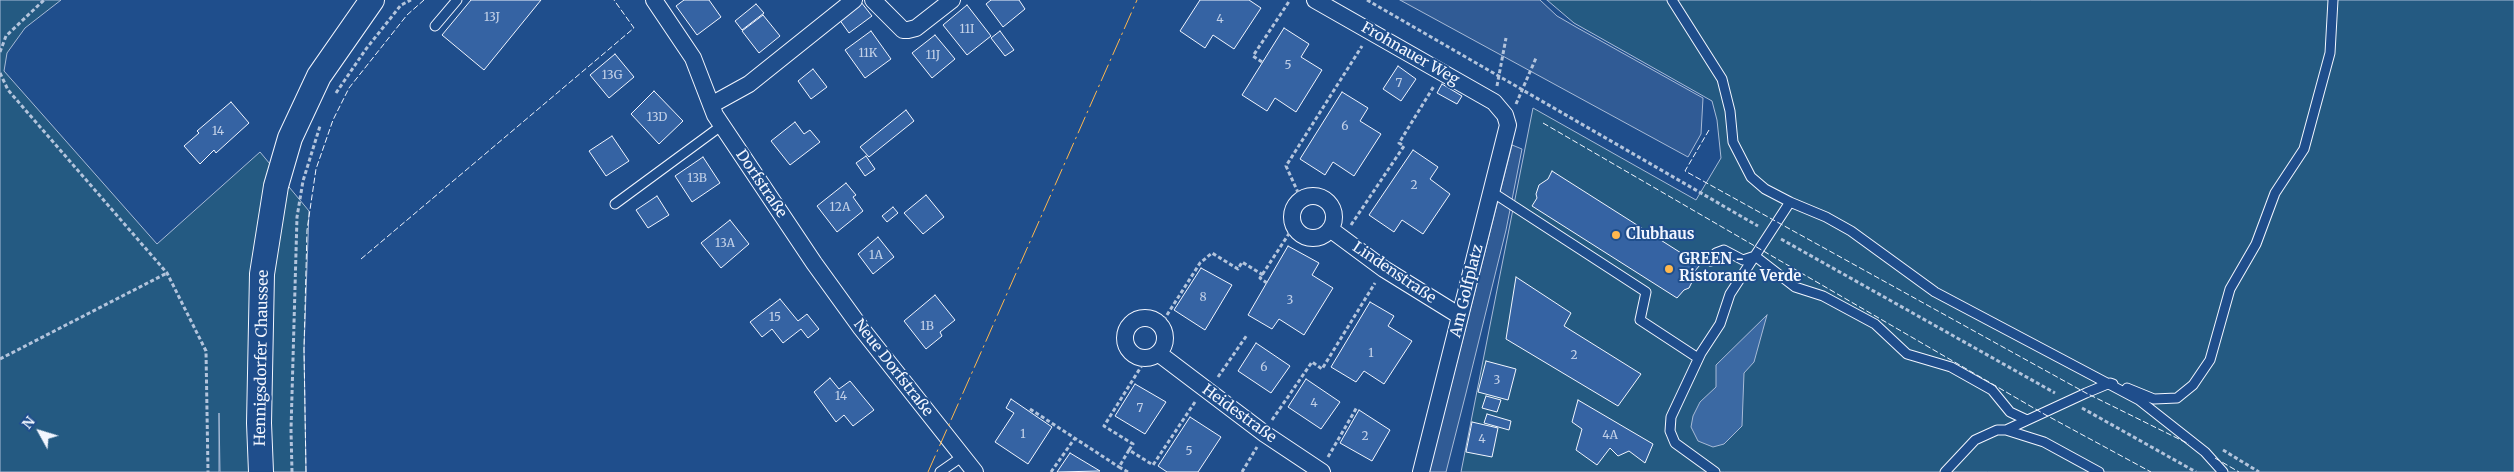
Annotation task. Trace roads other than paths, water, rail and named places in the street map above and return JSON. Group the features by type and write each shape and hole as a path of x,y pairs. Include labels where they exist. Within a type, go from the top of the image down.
{"main road":[{"name":"Hennigsdorfer Chaussee","path":"261,472 259,423 262,274 276,186 290,138 319,76 372,0"}],"street":[{"name":"Dorfstraße","path":"654,0 693,58 721,126 814,263"},
{"path":"711,105 749,84 854,0"},
{"path":"873,0 903,30 916,28 952,0"},
{"name":"Frohnauer Weg","path":"1316,0 1442,72 1500,109"},
{"name":"Am Golfplatz","path":"1421,472 1508,132 1500,109"},
{"path":"1311,195 1326,200 1333,212 1333,224 1336,233 1312,238 1300,234 1294,226 1293,210 1301,199 1311,195"},
{"name":"Lindenstraße","path":"1336,233 1384,268 1460,316"},
{"name":"Neue Dorfstraße","path":"814,263 861,328 975,472"},
{"name":"Heidestraße","path":"1151,356 1165,340 1160,326 1152,319 1140,318 1129,325 1125,333 1126,346 1130,352 1151,356 1206,391 1321,471"}],"lane":[{"path":"435,26 457,0"},
{"path":"1672,0 1722,79 1730,110 1733,142 1751,177 1765,189 1852,231 1936,292 2139,400 2205,452 2223,472"},
{"path":"2006,430 2110,383 2154,399 2177,398 2193,385 2210,360 2230,289 2256,244 2276,194 2304,149 2330,53 2333,0"},
{"path":"615,204 721,126"},
{"path":"1492,192 1646,292 1640,320 1698,358"},
{"path":"1715,472 1675,443 1670,431 1674,409 1698,358 1720,324 1730,294 1790,202"},
{"path":"1711,261 1716,253 1724,250 1743,260 1755,256"},
{"path":"1755,256 1795,287 1823,296 1874,324 1907,354 1951,368 1992,390 2010,412 2028,420"},
{"path":"1945,472 1975,440 1997,430 2006,430 2044,442 2099,472"},
{"path":"940,472 963,456"}],"place":[{"name":"Clubhaus","path":"1616,235"},
{"name":"GREEN - Ristorante Verde","path":"1669,269"}]}
